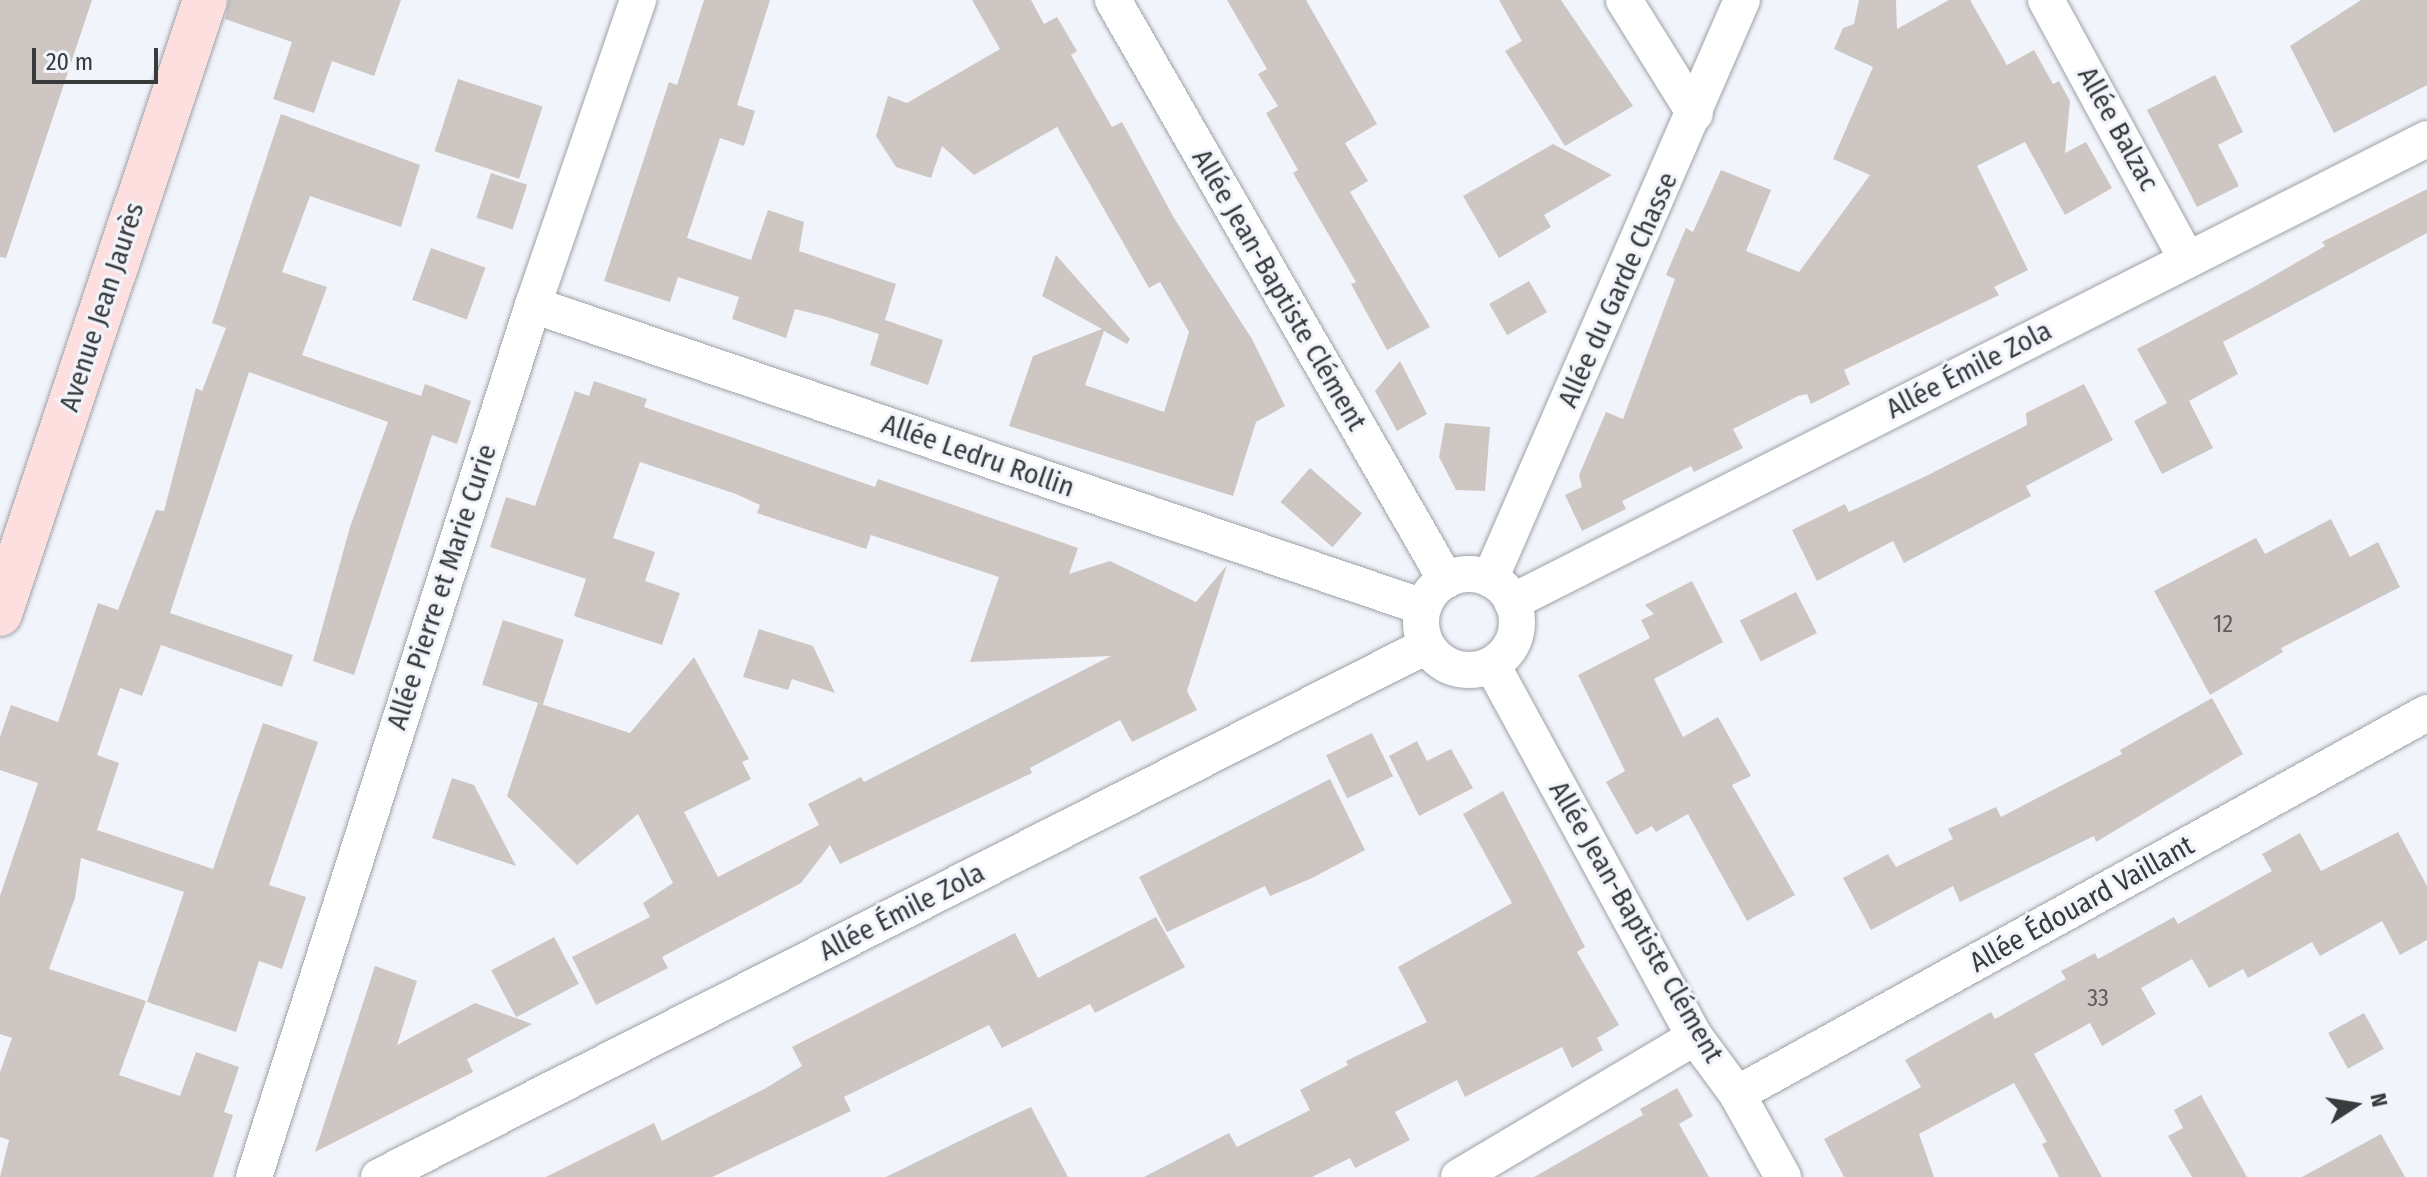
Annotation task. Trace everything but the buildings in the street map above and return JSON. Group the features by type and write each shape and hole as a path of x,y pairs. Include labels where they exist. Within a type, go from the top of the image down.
{"main road":[{"name":"Avenue Jean Jaurès","path":"0,614 205,0"}],"street":[{"name":"Allée Pierre et Marie Curie","path":"254,1177 533,305 638,0"},
{"name":"Allée Jean-Baptiste Clément","path":"1113,0 1446,580"},
{"path":"1624,0 1695,114"},
{"name":"Allée du Garde Chasse","path":"1501,590 1742,0"},
{"name":"Allée Balzac","path":"2046,0 2187,260"},
{"name":"Allée Émile Zola","path":"1501,590 2187,260 2427,139"},
{"name":"Allée Ledru Rollin","path":"533,305 1423,607"},
{"path":"1468,574 1501,590 1517,630 1504,656 1492,665 1478,670 1448,667 1426,646 1423,607 1446,580 1468,574"},
{"name":"Allée Émile Zola","path":"379,1177 1426,646"},
{"name":"Allée Jean-Baptiste Clément","path":"1492,665 1695,1037 1737,1094 1783,1177"},
{"name":"Allée Édouard Vaillant","path":"1737,1094 2427,713"},
{"path":"1459,1177 1695,1037"}]}
